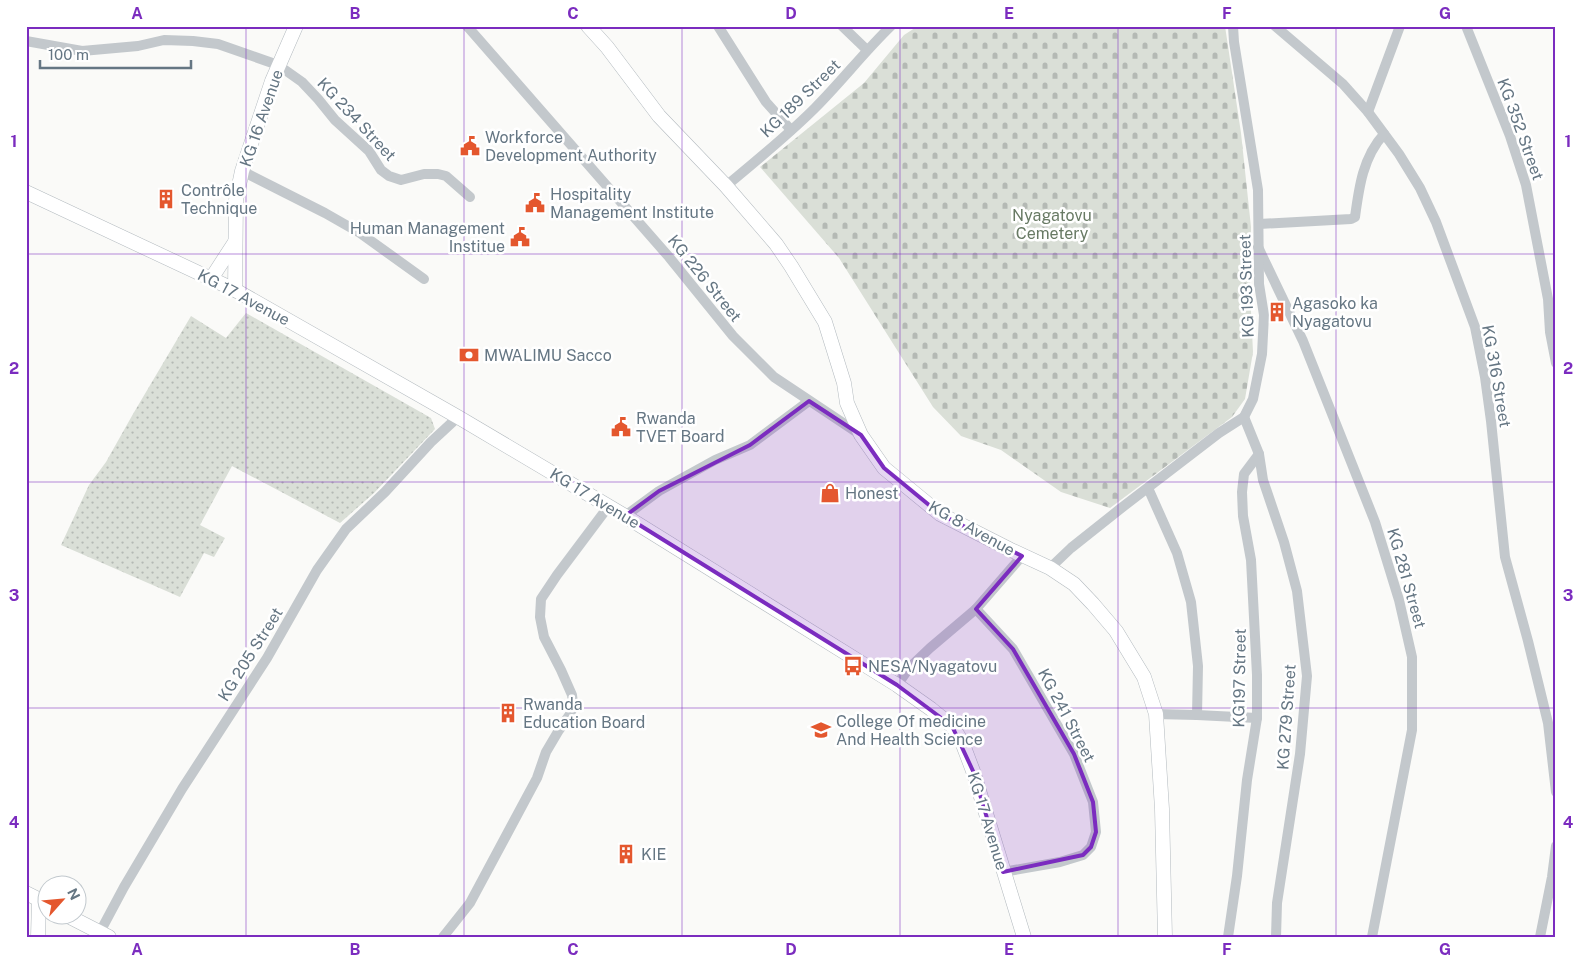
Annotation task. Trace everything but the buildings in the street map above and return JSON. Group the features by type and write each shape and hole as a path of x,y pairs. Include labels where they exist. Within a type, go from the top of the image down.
{"street":[{"name":"KG 16 Avenue","path":"235,290 236,200 242,171 278,65 296,26"},
{"name":"KG 226 Street","path":"467,26 669,257 733,336 774,377 860,435"},
{"name":"KG 8 Avenue","path":"588,26 607,47 659,116 726,186 776,244 824,322 844,383 847,403 860,435 884,468 940,514 1022,556 1050,568 1074,584 1116,632 1144,677 1156,714 1162,809 1165,937"},
{"path":"718,26 766,102 791,130"},
{"path":"842,26 867,50"},
{"name":"KG 189 Street","path":"726,186 814,109 891,26"},
{"name":"KG 193 Street","path":"1233,26 1258,190 1259,284 1264,315 1262,354 1253,399 1244,417"},
{"name":"KG 316 Street","path":"1275,26 1343,84 1368,112 1399,154 1420,188 1436,222 1474,327 1485,377 1505,557 1548,723 1556,792"},
{"path":"1368,112 1400,26"},
{"name":"KG 352 Street","path":"1466,26 1510,136 1526,185 1548,299 1550,332 1556,363"},
{"name":"KG 234 Street","path":"26,41 82,52 138,46 164,40 193,41 218,44 278,65 302,82 335,120 368,151 381,170 389,176 401,180 424,174 446,176 470,197"},
{"path":"1259,224 1351,219 1355,217 1359,187 1366,160 1376,142 1384,134"},
{"path":"242,171 360,233 424,279"},
{"name":"KG 17 Avenue","path":"26,192 235,290 458,417 625,516 897,685 931,709 952,726 962,742 973,771 1024,937"},
{"path":"211,279 235,242"},
{"name":"KG 281 Street","path":"1258,247 1303,341 1375,522 1399,600 1412,657 1412,730 1372,937"},
{"path":"625,516 659,491 715,460 750,445 809,401"},
{"name":"KG 205 Street","path":"104,934 124,887 182,789 267,658 318,570 346,529 458,417"},
{"path":"1050,568 1071,548 1148,488 1244,417"},
{"name":"KG 279 Street","path":"1244,417 1259,454 1263,480 1284,542 1297,591 1307,676 1300,754 1277,903 1276,937"},
{"name":"KG197 Street","path":"1228,937 1237,876 1247,780 1257,718 1252,568 1243,516 1242,492 1244,474 1259,454"},
{"path":"1148,488 1177,553 1191,602 1198,666 1197,715"},
{"path":"443,937 470,903 537,778 546,752 570,713 573,703 572,695 544,638 540,617 541,600 608,507"},
{"path":"897,685 909,668 976,609 1022,556"},
{"name":"KG 241 Street","path":"976,609 1018,656 1074,754 1093,802 1096,832 1091,847 1084,855 1060,862 1003,872"},
{"path":"1156,714 1257,718"},
{"path":"1540,937 1552,878 1556,846"},
{"path":"26,893 38,899"},
{"path":"88,926 104,934"}],"highlighted area":[{"path":"809,401 861,435 884,468 940,514 1022,556 976,609 1013,649 1074,754 1093,802 1096,832 1091,847 1083,855 1003,872 973,771 952,726 897,685 625,516 659,491 750,445"}],"green space":[{"name":"Nyagatovu Cemetery","path":"918,26 1225,26 1241,133 1251,227 1250,291 1253,352 1245,399 1232,417 1110,508 1061,492 1001,450 961,436 933,407 839,258 760,167 864,83 904,35"},
{"path":"246,313 431,418 435,429 374,493 340,523 232,466 200,525 225,538 214,557 204,553 180,597 61,545 89,485 106,462 191,316 226,338"}],"place":[{"name":"Workforce Development Authority","path":"470,146"},
{"name":"Contrôle Technique","path":"166,199"},
{"name":"Hospitality Management Institute","path":"535,203"},
{"name":"Human Management Institue","path":"520,237"},
{"name":"Agasoko ka Nyagatovu","path":"1277,312"},
{"name":"MWALIMU Sacco","path":"469,355"},
{"name":"Rwanda TVET Board","path":"621,427"},
{"name":"Honest","path":"830,493"},
{"name":"NESA/Nyagatovu","path":"853,666"},
{"name":"Rwanda Education Board","path":"508,713"},
{"name":"College Of medicine And Health Science","path":"821,730"},
{"name":"KIE","path":"626,854"}]}
